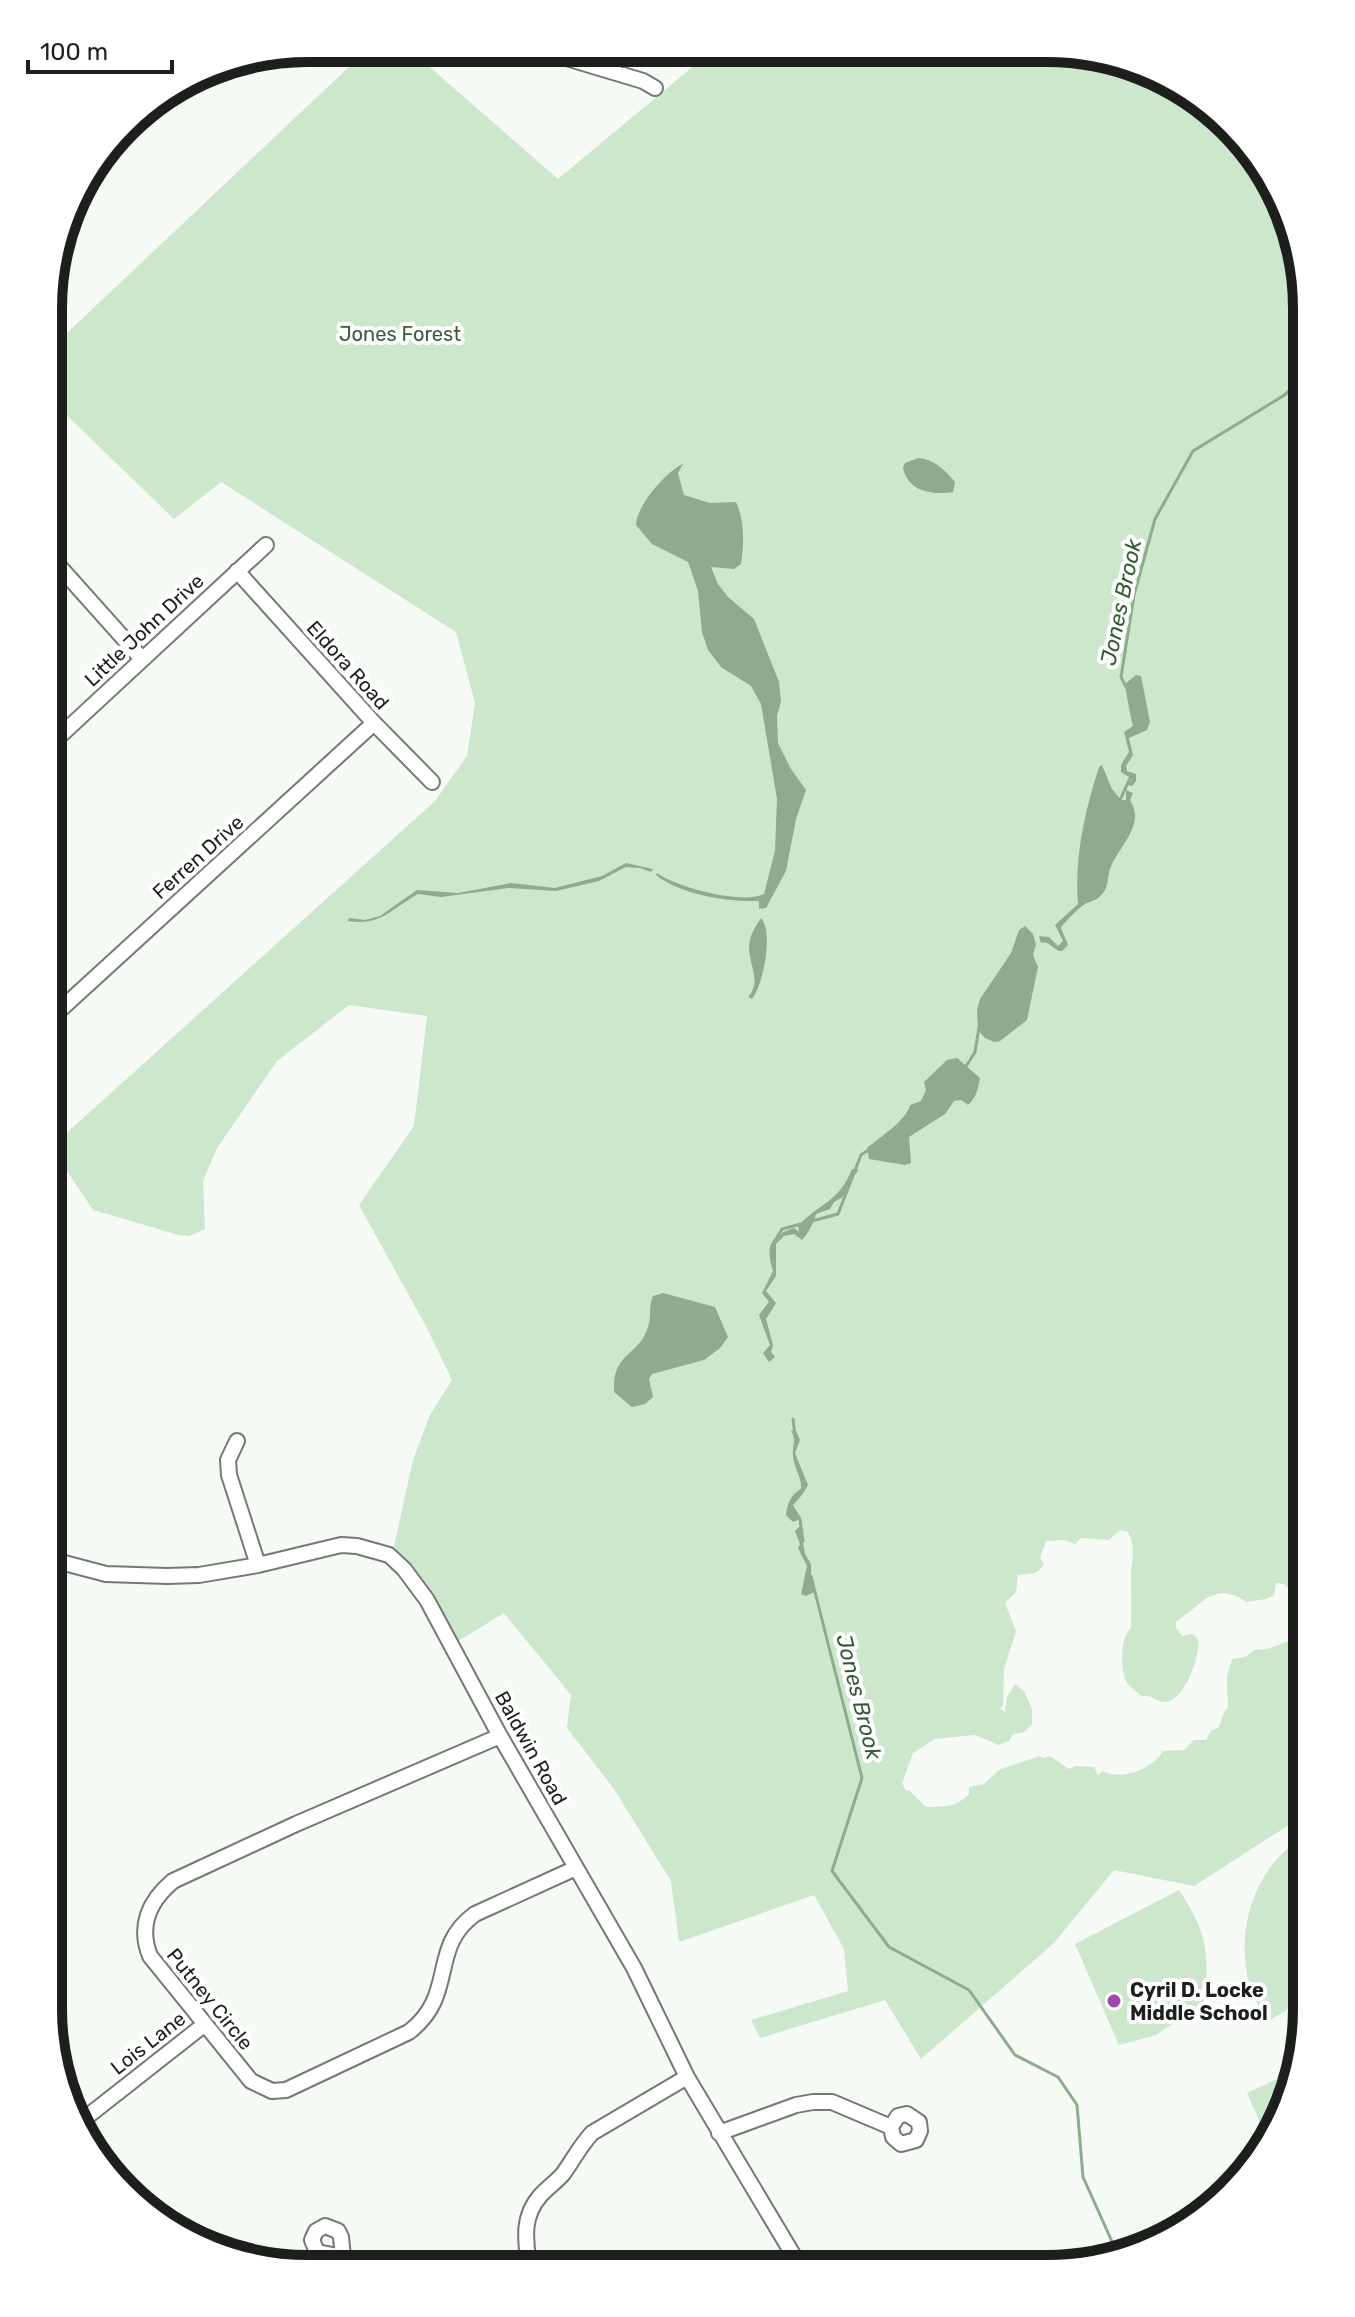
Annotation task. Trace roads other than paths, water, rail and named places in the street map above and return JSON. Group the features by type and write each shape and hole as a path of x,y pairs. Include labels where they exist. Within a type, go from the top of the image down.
{"street":[{"path":"582,63 655,88"},
{"path":"613,72 615,63"},
{"name":"Little John Drive","path":"62,734 266,545"},
{"path":"62,569 142,659"},
{"name":"Eldora Road","path":"237,571 374,723 432,782"},
{"name":"Ferren Drive","path":"62,1008 374,723"},
{"path":"237,1441 228,1460 229,1475 258,1565"},
{"name":"Baldwin Road","path":"62,1563 86,1571 126,1576 199,1575 258,1565 341,1545 389,1555 404,1569 427,1600 500,1736 634,1968 687,2077 793,2255"},
{"name":"Putney Circle","path":"500,1736 173,1881 147,1915 144,1926 150,1956 251,2081 272,2091 295,2087 409,2032 421,2022 437,1999 449,1945 463,1923 475,1914 576,1868"},
{"name":"Lois Lane","path":"87,2116 205,2024"},
{"path":"527,2255 525,2228 530,2212 538,2198 560,2178 580,2145 592,2133 687,2077"},
{"path":"719,2133 796,2105 813,2102 832,2102 891,2127"}],"waterway":[{"name":"Jones Brook","path":"1126,687 1121,677 1134,595 1155,519 1193,451 1293,388"},
{"name":"Jones Brook","path":"1120,800 1131,776"},
{"name":"Jones Brook","path":"965,1068 975,1052 979,1027"},
{"name":"Jones Brook","path":"812,1221 838,1214 861,1155 870,1149"},
{"name":"Jones Brook","path":"777,1237 782,1229 801,1224"},
{"name":"Jones Brook","path":"793,1419 796,1443"},
{"name":"Jones Brook","path":"799,1494 791,1505 800,1519 803,1541"},
{"name":"Jones Brook","path":"811,1576 862,1778 832,1871 889,1947 969,1990 1015,2055 1058,2077 1077,2105 1083,2177 1114,2245"}],"place":[{"name":"Cyril D. Locke Middle School","path":"1114,2001"}],"park label":[{"name":"Jones Forest","path":"400,334"}]}
